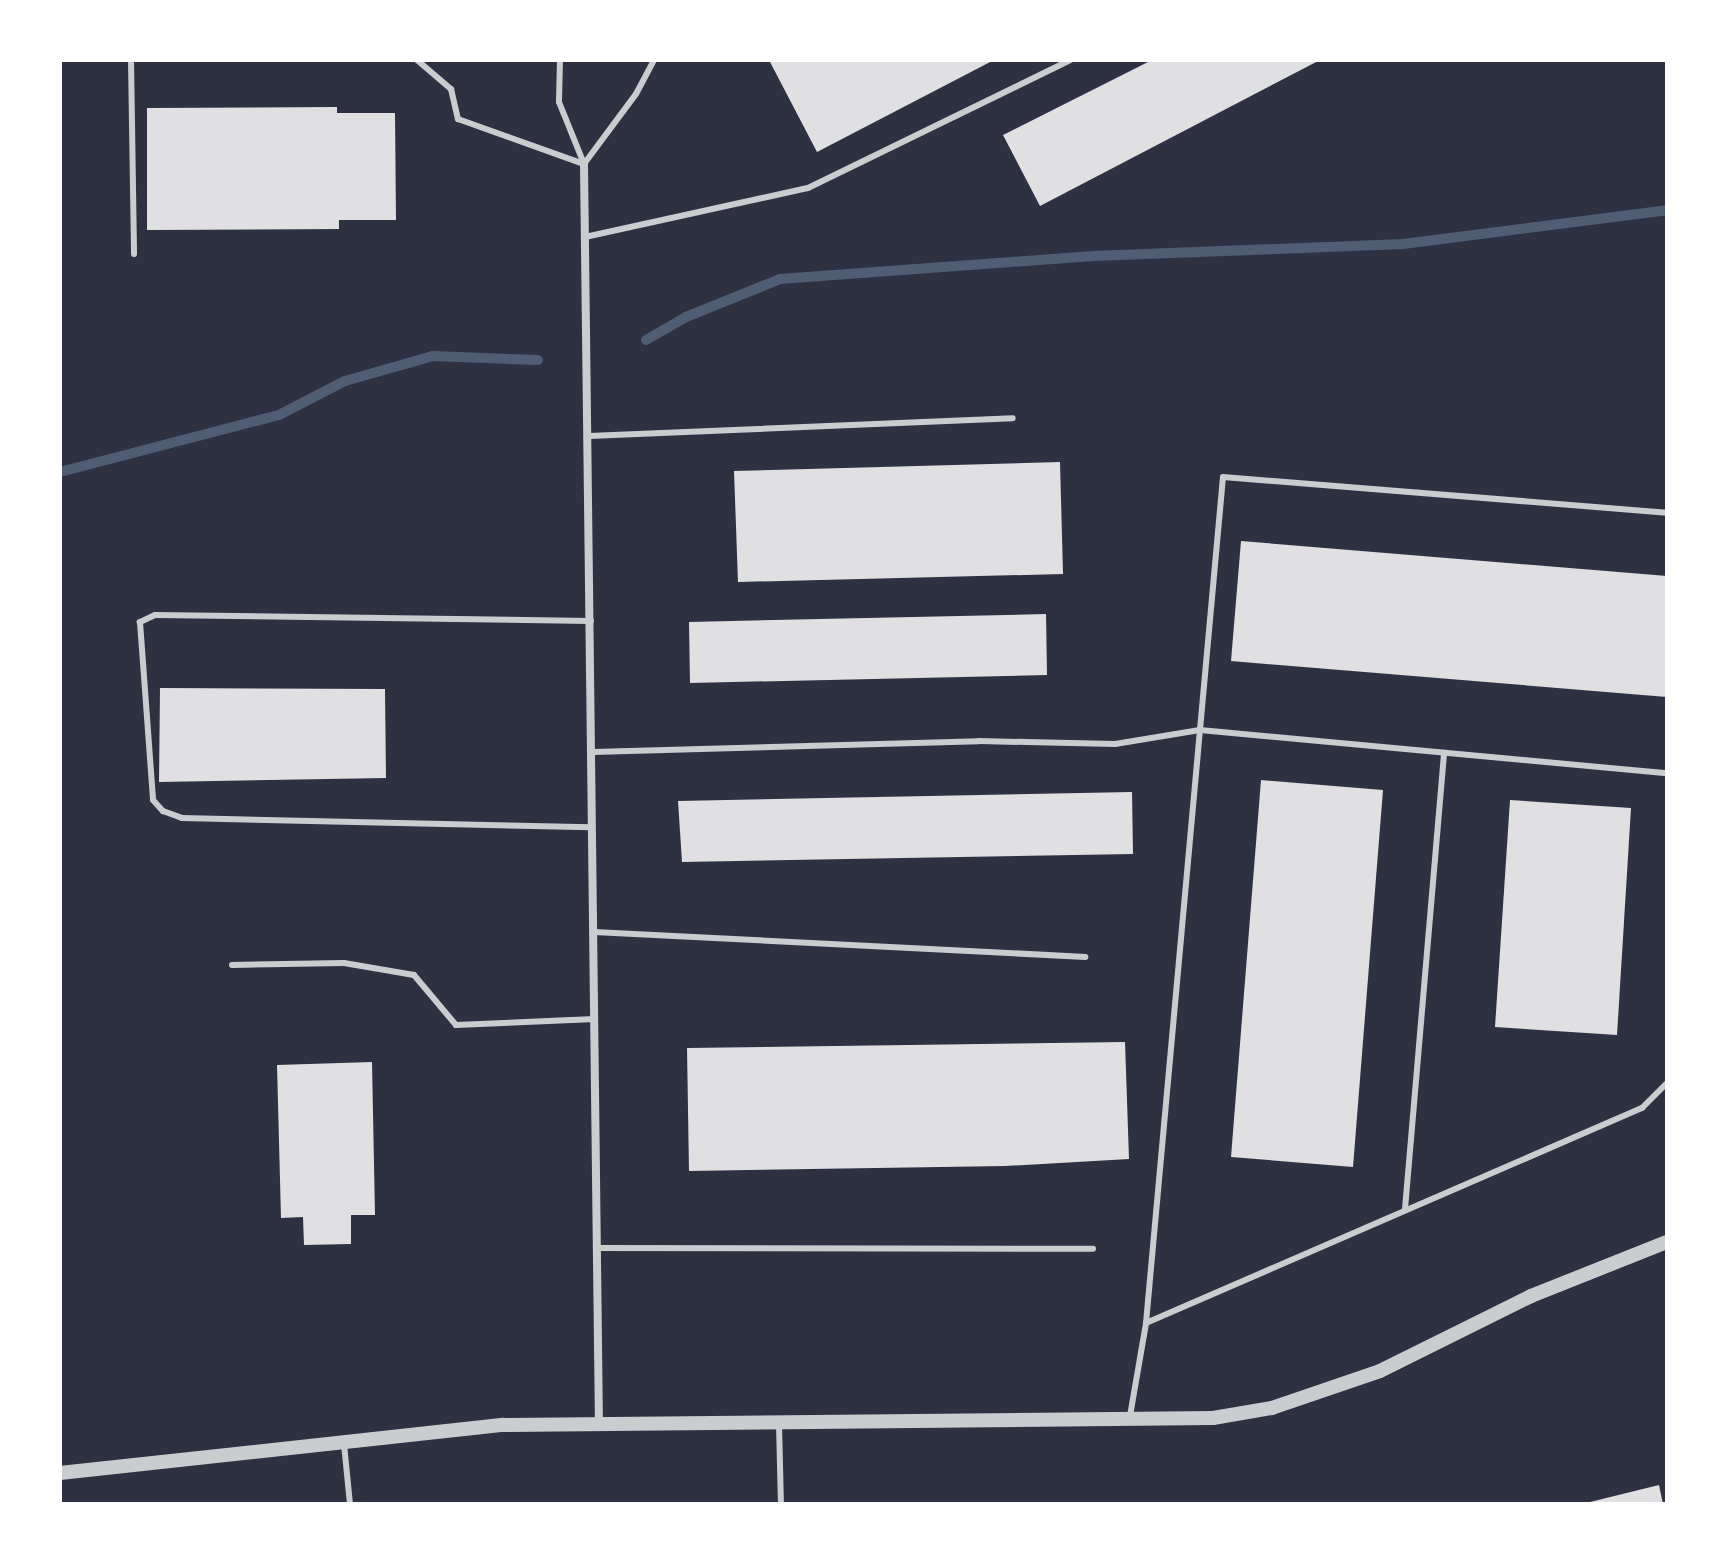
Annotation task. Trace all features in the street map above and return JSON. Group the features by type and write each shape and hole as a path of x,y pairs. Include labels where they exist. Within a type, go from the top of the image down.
{"street":[{"path":"584,164 599,1421"},
{"path":"60,1473 343,1440 599,1421 1213,1418 1306,1397 1380,1371 1531,1296 1667,1242"}],"lane":[{"path":"131,60 134,254"},
{"path":"417,60 451,89 458,119 584,164"},
{"path":"560,60 559,102 584,164"},
{"path":"584,164 636,94 654,60"},
{"path":"585,237 808,188 1070,60"},
{"path":"589,436 1013,418"},
{"path":"1129,1420 1146,1323 1223,477 1667,513"},
{"path":"591,621 155,615 140,622 153,800 163,811 182,818 592,827"},
{"path":"593,752 963,741 1115,744 1200,730 1667,773"},
{"path":"1405,1209 1444,753"},
{"path":"594,932 1085,957"},
{"path":"232,965 344,963 414,975 456,1025 595,1019"},
{"path":"1146,1323 1642,1108 1667,1083"},
{"path":"597,1248 1093,1249"},
{"path":"779,1421 781,1504"},
{"path":"343,1440 350,1504"}],"building":[{"path":"769,60 994,60 817,152"},
{"path":"1152,60 1320,60 1040,206 1003,135"},
{"path":"337,107 337,113 395,113 396,220 339,220 339,229 147,230 147,108"},
{"path":"1060,462 1063,574 738,582 734,471"},
{"path":"1241,541 1667,576 1667,697 1231,661"},
{"path":"1046,614 1047,675 690,683 689,622"},
{"path":"160,688 385,689 386,778 159,782"},
{"path":"1261,780 1383,790 1353,1167 1231,1157"},
{"path":"1132,792 1133,854 682,862 678,801"},
{"path":"1510,800 1631,808 1617,1035 1495,1027"},
{"path":"1125,1042 1129,1159 1005,1166 689,1171 687,1048"},
{"path":"372,1062 375,1215 351,1215 351,1244 304,1245 303,1217 281,1218 277,1065"},
{"path":"1659,1485 1663,1504 1586,1504 1586,1503"}],"waterway":[{"path":"646,340 686,317 780,279 1093,256 1403,244 1667,210"},
{"path":"60,472 279,415 345,381 433,356 538,360"}]}
